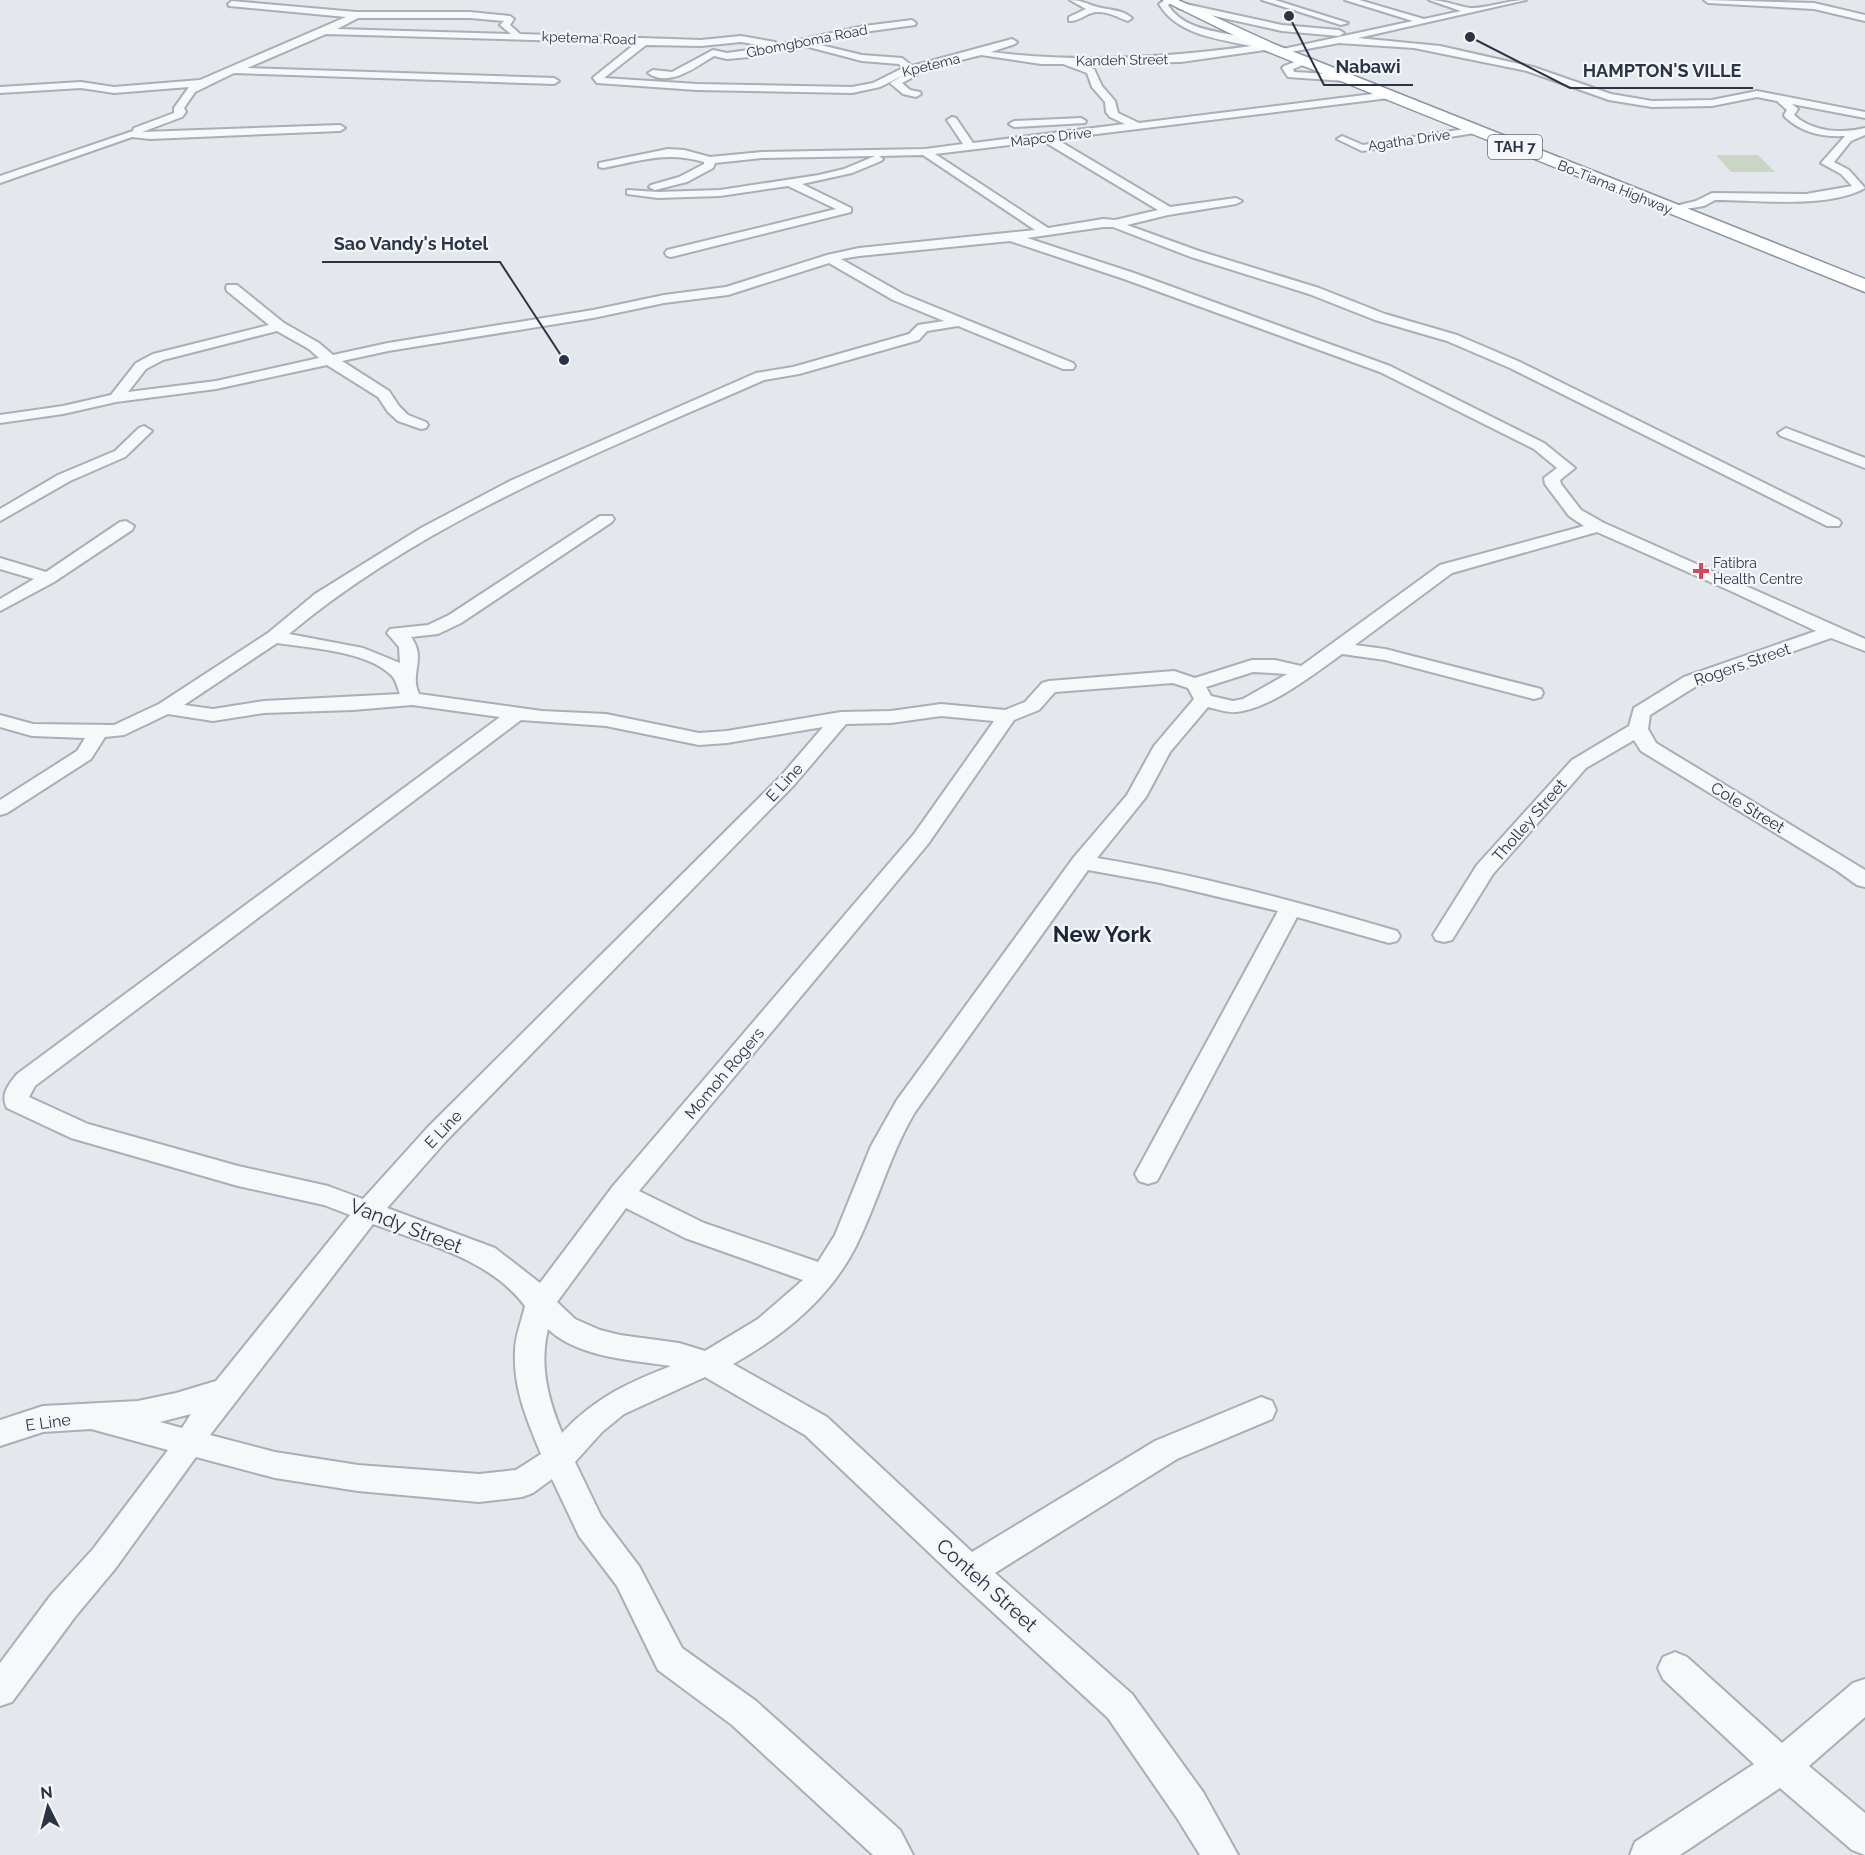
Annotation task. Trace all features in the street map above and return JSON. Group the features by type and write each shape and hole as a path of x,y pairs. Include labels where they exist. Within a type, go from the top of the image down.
{"highway":[{"name":"Bo-Tiama Highway","path":"1169,2 1345,78 1865,286"}],"street":[{"path":"1074,0 1094,9 1117,12 1128,18"},
{"path":"1266,0 1376,37 1530,69 1609,97 1641,102 1712,103 1757,94 1865,115"},
{"path":"1349,0 1425,21"},
{"path":"1433,0 1472,11"},
{"path":"1708,0 1814,6 1836,0"},
{"path":"1792,0 1865,18"},
{"path":"1339,40 1376,37 1425,21 1516,1"},
{"path":"1169,2 1282,28 1376,37"},
{"path":"232,4 356,15 504,17 510,19 505,25 517,36"},
{"path":"1072,19 1094,9"},
{"path":"0,180 178,115 181,112 179,108 189,96 190,91 202,83 325,31 356,15"},
{"name":"Gbomgboma Road","path":"600,81 650,73 674,75 701,61 709,54 749,54 864,29 912,23"},
{"name":"kpetema Road","path":"325,31 645,41 608,68 598,78 600,81"},
{"path":"1339,40 1358,36"},
{"path":"643,42 701,43 741,39 760,43 806,44 862,58 902,61 908,68 907,71"},
{"name":"Kandeh Street","path":"978,53 1041,61 1181,59 1339,40"},
{"name":"Kpetema","path":"600,81 697,87 852,90 876,85 907,71 1012,42"},
{"path":"1062,61 1080,65 1090,71 1097,87 1110,101 1110,110 1114,115 1140,127"},
{"path":"916,94 907,92 895,83 923,68"},
{"path":"230,70 554,81"},
{"path":"0,90 81,85 114,90 202,83"},
{"name":"Mapco Drive","path":"710,160 762,155 925,152 1389,95"},
{"path":"1782,99 1782,102 1793,109 1789,115 1797,124 1830,135 1864,131"},
{"path":"952,120 971,147"},
{"path":"1014,124 1065,120 1140,127"},
{"path":"131,134 150,136 340,128"},
{"name":"Agatha Drive","path":"1342,139 1362,148 1477,130"},
{"path":"1671,210 1700,204 1712,196 1799,197 1840,194 1860,187 1845,172 1827,163 1847,139 1864,131"},
{"path":"1046,138 1168,211"},
{"path":"603,165 668,152 684,153 710,160 709,166 676,183 631,192 698,194 789,182 848,171 865,162 899,153"},
{"path":"925,152 1045,231"},
{"path":"670,253 847,210 789,182"},
{"path":"0,419 116,398 216,385 413,343 593,314 664,299 728,291 803,265 859,252 1115,224 1168,211 1236,201"},
{"path":"1115,224 1195,254 1314,291 1380,317 1463,343 1515,365 1833,523"},
{"path":"1011,237 1129,276 1385,369 1539,447 1557,459 1567,468 1552,478 1553,484 1575,513 1598,527 1865,646"},
{"path":"831,258 898,297 1068,366"},
{"path":"232,288 279,326 314,346 330,361 384,394 393,409 403,418 422,425"},
{"path":"0,721 32,729 117,731 166,708 274,637 321,598 427,532 518,483 761,376 794,371 914,337 923,328 963,322"},
{"path":"116,398 141,366 158,357 279,326"},
{"path":"0,516 64,478 120,454 144,431"},
{"path":"1786,433 1865,463"},
{"path":"412,699 406,688 405,680 410,658 409,648 396,633 432,630 455,619 606,519"},
{"path":"0,606 48,578 126,526"},
{"path":"166,708 213,715 264,707 353,704 412,699 516,714 606,720 699,739 727,737 840,718 891,717 941,710 1007,716 1032,706 1049,687 1174,677 1199,692 1233,707 1249,704 1304,672 1446,569 1598,527"},
{"path":"0,563 48,578"},
{"name":"Rogers Street","path":"1638,729 1641,712 1691,681 1832,633"},
{"path":"274,637 358,653 380,660 396,668 405,680"},
{"path":"1339,648 1385,655 1534,693"},
{"path":"93,1417 275,1465 358,1478 479,1488 522,1483 558,1459 587,1427 612,1406 645,1389 707,1364 743,1345 778,1319 824,1276 847,1241 889,1134 906,1106 1082,862 1136,796 1161,750 1199,692 1252,666 1275,666 1304,672"},
{"name":"Vandy Street","path":"516,714 26,1080 17,1091 16,1102 80,1131 238,1176 328,1196 369,1210 485,1256 526,1286 540,1304 565,1327 594,1340 620,1347 679,1355 707,1364"},
{"name":"Momoh Rogers","path":"895,1855 887,1843 752,1720 670,1659 628,1576 590,1526 558,1459 536,1406 530,1373 529,1349 540,1304 622,1193 921,839 1007,716"},
{"name":"E Line","path":"0,1433 43,1419 138,1414 176,1406 226,1390 369,1210 437,1134 787,781 840,718"},
{"name":"Cole Street","path":"1638,729 1648,747 1844,865 1865,880"},
{"name":"Tholley Street","path":"1444,935 1485,870 1579,764 1638,729"},
{"path":"0,809 84,755 98,732"},
{"path":"1082,862 1142,871 1291,907 1389,936"},
{"path":"1148,1174 1291,907"},
{"path":"622,1193 645,1209 678,1225 824,1276"},
{"name":"Conteh Street","path":"707,1364 816,1426 970,1571 1120,1706 1190,1805 1220,1855"},
{"path":"0,1690 63,1606 104,1559 168,1475 226,1390"},
{"path":"970,1571 1166,1450 1261,1410"},
{"path":"1675,1668 1782,1766 1865,1837"},
{"path":"1648,1855 1782,1766 1865,1695"}],"green space":[{"path":"1716,155 1758,155 1775,172 1731,172"}],"place":[{"name":"Nabawi","path":"1289,16"},
{"name":"HAMPTON'S VILLE","path":"1470,37"},
{"name":"Sao Vandy's Hotel","path":"564,360"},
{"name":"Fatibra Health Centre","path":"1701,571"}],"district":[{"name":"New York","path":"1102,934"}]}
